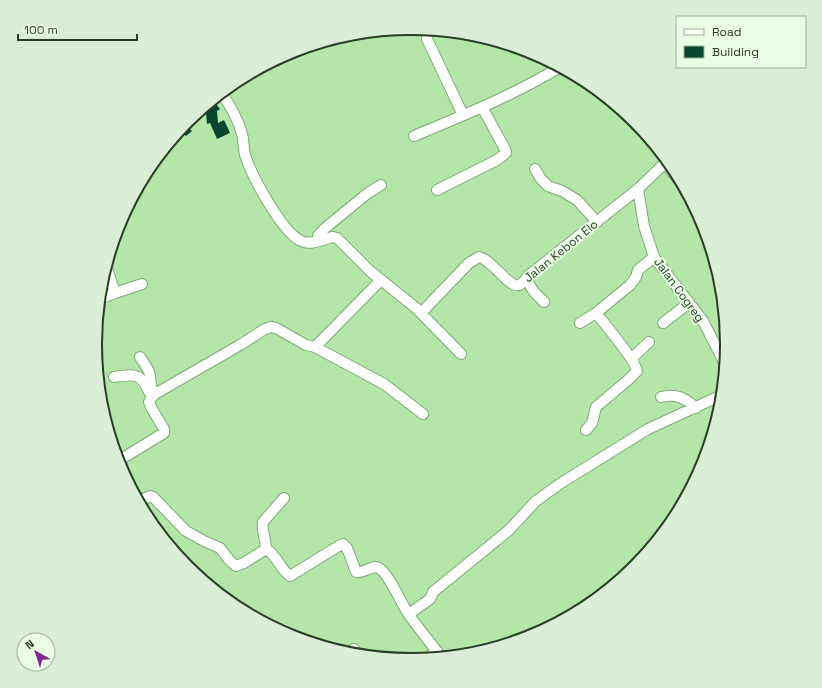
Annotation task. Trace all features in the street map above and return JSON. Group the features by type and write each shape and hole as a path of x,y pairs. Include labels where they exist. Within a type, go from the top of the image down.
{"street":[{"path":"428,39 462,115"},
{"path":"414,136 504,98 536,82 555,70"},
{"path":"224,98 234,113 239,126 245,156 250,169 276,216 285,227 301,241 319,241 333,237 337,238 381,280 421,313 461,354"},
{"path":"437,190 497,160 506,153 482,107"},
{"name":"Jalan Kebon Elo","path":"421,313 459,273 476,258 483,258 488,261 514,286 521,284 638,189 663,165"},
{"path":"535,169 548,186 562,191 578,200 597,222"},
{"path":"319,241 318,236 324,229 368,193 381,185"},
{"name":"Jalan Cogreg","path":"638,189 644,226 654,257 703,321 720,353"},
{"path":"580,324 630,285 636,277 638,270 654,257"},
{"path":"110,277 114,293"},
{"path":"526,279 534,292 544,302"},
{"path":"315,347 381,280"},
{"path":"106,296 142,284"},
{"path":"663,323 688,302"},
{"path":"586,430 592,423 596,407 637,372 636,366 596,313"},
{"path":"124,457 164,433 164,429 150,406 149,402 153,396 240,345 259,332 271,327 276,328 306,346 315,347 384,384 423,414"},
{"path":"631,359 649,342"},
{"path":"140,357 150,375 149,381 153,396"},
{"path":"114,377 137,375 153,396"},
{"path":"661,397 669,395 677,396 683,398 696,408"},
{"path":"409,614 430,599 433,592 508,531 536,501 590,464 648,429 715,399"},
{"path":"144,499 150,496 153,497 186,531 217,546 236,566 244,563 266,549"},
{"path":"266,549 262,526 263,522 284,498"},
{"path":"266,549 274,555 290,576 343,544 347,548 356,572 361,572 375,567 381,570 394,588 409,614 437,651"}],"building":[{"path":"216,104 220,109 217,111 218,123 224,120 230,133 217,139 210,123 207,124 206,113"},
{"path":"190,129 192,131 186,136 184,134"}]}
